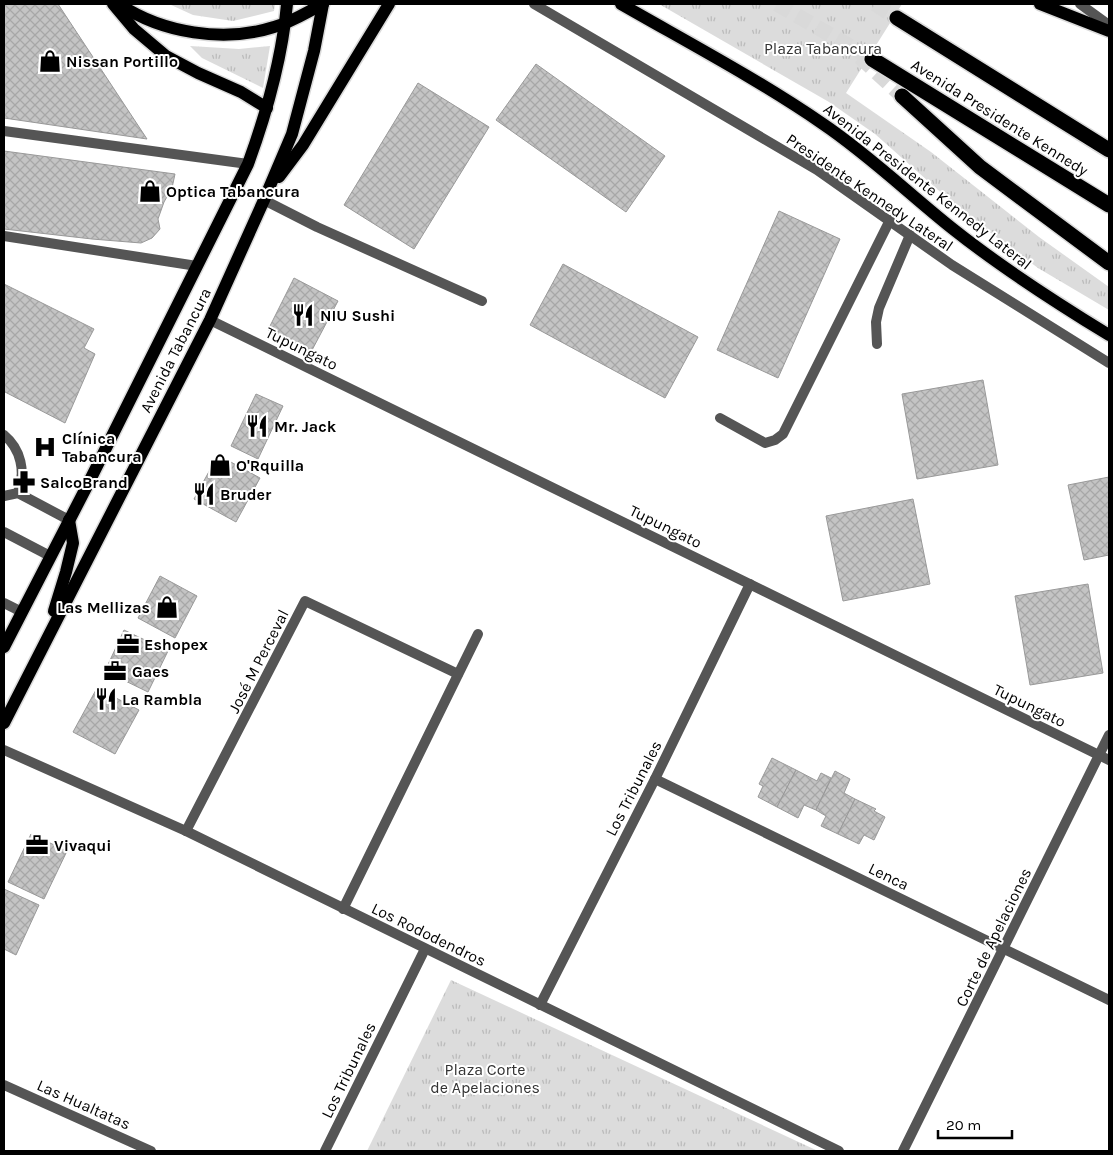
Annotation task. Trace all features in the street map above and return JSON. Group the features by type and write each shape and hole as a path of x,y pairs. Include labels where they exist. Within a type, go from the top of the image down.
{"highway":[{"name":"Avenida Presidente Kennedy","path":"897,18 1109,150"},
{"name":"Avenida Presidente Kennedy","path":"872,59 1109,205"},
{"path":"902,96 980,167 1109,263"}],"main road":[{"path":"113,4 134,29 166,56 241,92 267,108"},
{"path":"119,4 157,23 196,32 238,34 260,31 285,23 323,4"},
{"name":"Avenida Tabancura","path":"4,644 69,520 248,164 267,108 285,23 287,4"},
{"name":"Avenida Tabancura","path":"4,723 210,320 266,195 292,134 314,51 323,4"},
{"path":"266,195 304,146 390,4"},
{"name":"Avenida Presidente Kennedy Lateral","path":"621,4 749,78 823,124 863,153 981,250 1047,296 1109,335"},
{"path":"1040,4 1109,31"},
{"path":"44,644 73,543 69,520"}],"street":[{"name":"Presidente Kennedy Lateral","path":"534,4 817,170 952,265 1109,363"},
{"path":"1080,4 1109,25"},
{"path":"4,131 248,164"},
{"path":"266,195 317,227 482,301"},
{"path":"720,418 765,443 775,440 783,434 890,220"},
{"path":"878,344 876,322 879,308 910,235"},
{"path":"4,236 197,266"},
{"name":"Tupungato","path":"210,320 1109,760"},
{"path":"4,435 15,447 20,459 21,484 18,493"},
{"path":"4,496 18,493 69,520"},
{"path":"4,532 50,556"},
{"name":"Los Tribunales","path":"540,1005 655,779 750,584"},
{"name":"José M Perceval","path":"186,831 305,601 458,674"},
{"path":"4,603 22,612"},
{"path":"343,909 478,634"},
{"name":"Corte de Apelaciones","path":"903,1151 1109,735"},
{"name":"Los Rododendros","path":"4,750 186,831 839,1151"},
{"name":"Lenca","path":"655,779 1109,1000"},
{"name":"Los Tribunales","path":"325,1151 425,949"},
{"name":"Las Hualtatas","path":"4,1085 151,1151"}],"green space":[{"path":"169,4 275,4 274,11 233,21 193,15"},
{"name":"Plaza Tabancura","path":"659,4 902,4 846,93 931,152 1039,237 1109,287 1109,310 1038,268 964,213 875,134 829,102"},
{"path":"190,46 239,49 270,46 263,88 202,58"},
{"name":"Plaza Corte de Apelaciones","path":"451,980 818,1151 367,1151"}],"building":[{"name":"Nissan Portillo","path":"4,4 58,4 147,139 4,118"},
{"path":"536,64 665,156 626,212 496,120"},
{"path":"418,83 489,127 414,249 344,205"},
{"path":"4,151 175,174 172,188 164,202 158,219 160,229 152,238 141,243 4,229"},
{"path":"779,211 840,239 778,378 717,350"},
{"path":"563,264 698,337 665,398 530,325"},
{"name":"NIU Sushi","path":"294,278 338,301 311,352 268,330"},
{"path":"4,284 94,329 84,348 95,354 65,423 5,392"},
{"path":"983,380 998,465 917,479 902,394"},
{"name":"Mr. Jack","path":"256,394 283,406 258,459 231,446"},
{"path":"218,455 260,478 236,522 194,499"},
{"path":"1109,477 1109,555 1084,560 1068,485"},
{"path":"913,499 930,584 843,601 826,516"},
{"name":"Las Mellizas","path":"160,576 197,596 175,638 138,618"},
{"path":"1088,584 1103,673 1030,685 1015,596"},
{"path":"124,630 168,651 148,692 105,671"},
{"path":"97,688 139,710 115,754 73,732"},
{"path":"772,758 796,770 777,807 758,797 763,786 759,784"},
{"path":"796,770 817,781 821,773 831,778 816,810 804,805 798,818 777,807"},
{"path":"835,771 850,779 844,793 855,799 838,834 821,826 826,816 816,810"},
{"path":"855,799 876,809 874,811 885,817 874,840 864,835 859,844 838,834"},
{"path":"31,834 67,851 44,899 8,882"},
{"path":"4,889 39,905 16,955 4,949"}],"tunnel":[{"path":"777,4 872,59"},
{"path":"875,4 897,18"},
{"path":"860,57 902,96"}],"place":[{"name":"Nissan Portillo","path":"50,61"},
{"name":"Optica Tabancura","path":"150,191"},
{"name":"NIU Sushi","path":"303,315"},
{"name":"Mr. Jack","path":"257,426"},
{"name":"Clínica Tabancura","path":"45,447"},
{"name":"O'Rquilla","path":"220,465"},
{"name":"SalcoBrand","path":"24,482"},
{"name":"Bruder","path":"204,494"},
{"name":"Las Mellizas","path":"167,607"},
{"name":"Eshopex","path":"128,644"},
{"name":"Gaes","path":"115,671"},
{"name":"La Rambla","path":"106,699"},
{"name":"Vivaqui","path":"37,845"}]}
